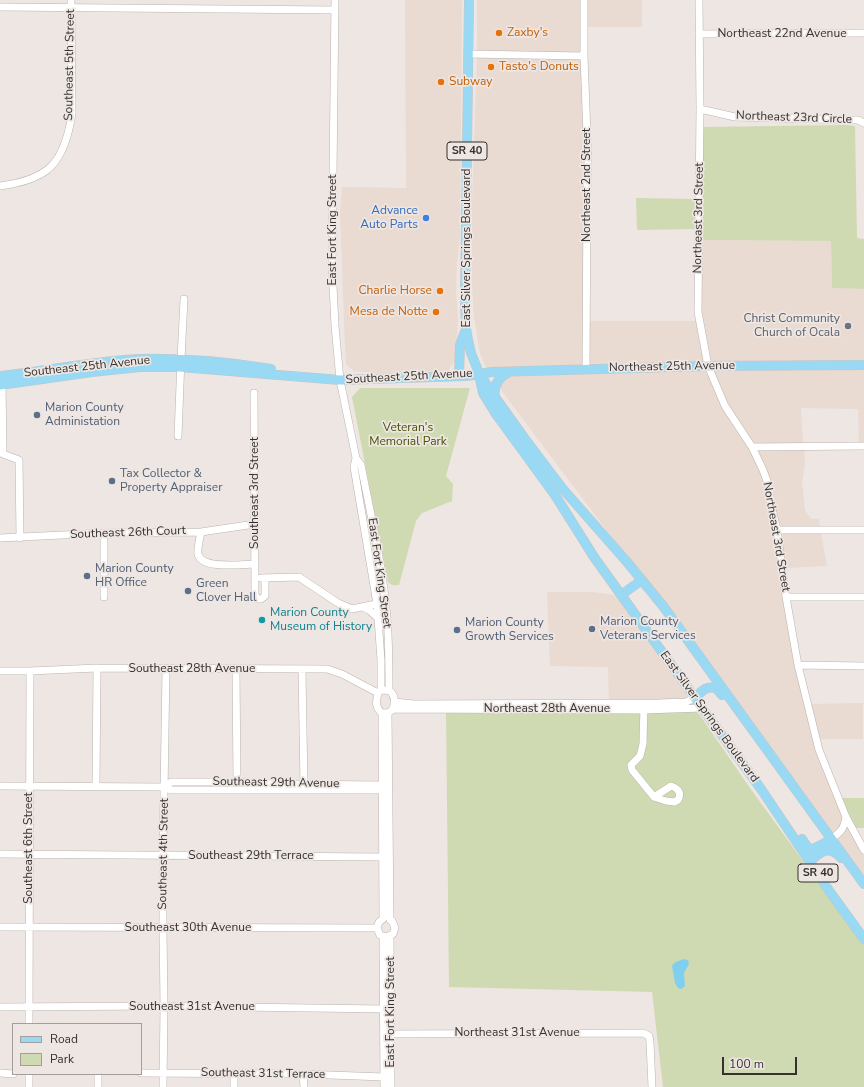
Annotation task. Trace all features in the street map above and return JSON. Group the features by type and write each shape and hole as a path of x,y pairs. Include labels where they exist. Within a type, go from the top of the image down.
{"main road":[{"name":"East Silver Springs Boulevard","path":"469,0 465,299 466,328 471,353 479,373 483,393 496,414 555,495 594,557 773,806 864,939"},
{"path":"459,376 460,345 466,328"},
{"name":"Southeast 25th Avenue","path":"1,380 180,363 340,380 459,376 479,373"},
{"name":"Northeast 25th Avenue","path":"479,373 708,366 864,365"},
{"path":"495,397 495,385 499,378 510,371"},
{"name":"East Silver Springs Boulevard","path":"479,373 562,488 642,580 683,634 864,884"},
{"path":"621,595 642,580"},
{"path":"694,698 706,688 716,688 751,735 759,741"},
{"path":"773,806 782,810 808,848 813,849 831,839"},
{"path":"810,862 824,850 832,850 864,890"},
{"path":"854,925 860,926 864,932"}],"street":[{"path":"211,0 211,9"},
{"name":"East Fort King Street","path":"335,0 332,265 335,326 340,380 356,458 361,465 381,568 386,603 389,691"},
{"name":"Northeast 2nd Street","path":"584,0 584,56 588,162 586,369"},
{"name":"Northeast 3rd Street","path":"699,0 700,109 698,312 708,366 726,406 752,447 770,489 770,500 777,530 786,597 798,665 818,750 846,817 864,850"},
{"path":"0,7 71,4 211,9 335,10"},
{"name":"Southeast 5th Street","path":"0,186 13,185 29,180 47,170 55,162 63,147 69,130 72,114 71,4"},
{"name":"Northeast 22nd Avenue","path":"699,34 864,33"},
{"path":"468,54 584,56"},
{"name":"Northeast 23rd Circle","path":"700,109 735,117 858,120 864,124"},
{"path":"178,436 180,363 184,300"},
{"path":"1,380 3,454 19,460 20,538"},
{"name":"Southeast 3rd Street","path":"254,393 255,594 257,599 261,599 265,596 265,578"},
{"path":"752,447 864,446"},
{"name":"East Fort King Street","path":"356,458 354,467 378,604 381,660 381,681 379,692"},
{"name":"Southeast 26th Court","path":"0,538 104,533 201,532 255,524"},
{"path":"777,530 864,530"},
{"path":"201,532 198,554 200,559 208,563 218,565 255,564"},
{"path":"104,533 104,597"},
{"path":"255,578 299,577 338,603 352,609 386,603"},
{"path":"363,607 369,603 374,594 375,586"},
{"path":"786,597 864,597"},
{"path":"363,607 378,618"},
{"path":"798,665 864,666"},
{"path":"96,786 97,668"},
{"name":"Southeast 28th Avenue","path":"0,671 97,668 327,669 342,674 379,692"},
{"name":"Southeast 4th Street","path":"163,1087 163,855 166,669"},
{"path":"236,669 237,782"},
{"path":"302,669 304,787"},
{"name":"Southeast 6th Street","path":"29,1023 30,671"},
{"path":"366,687 377,685 381,681"},
{"path":"389,691 394,696 389,709 378,710 376,704 379,692 389,691"},
{"name":"Northeast 28th Avenue","path":"644,707 686,702 694,698"},
{"path":"644,707 643,744 640,756 631,765 632,770 654,797"},
{"name":"Northeast 28th Avenue","path":"389,709 702,708"},
{"name":"East Fort King Street","path":"386,919 382,857 389,709"},
{"name":"Southeast 29th Avenue","path":"0,786 165,786 171,782 237,782 304,787"},
{"name":"Southeast 29th Avenue","path":"165,786 171,790 304,787 385,788"},
{"name":"East Fort King Street","path":"385,788 386,919"},
{"path":"831,839 842,831 845,825 846,817"},
{"name":"Southeast 29th Terrace","path":"0,854 382,857"},
{"path":"386,919 380,922 377,928 380,935 387,936"},
{"name":"East Fort King Street","path":"386,919 392,921 395,928 393,934 387,936"},
{"name":"Southeast 30th Avenue","path":"0,927 377,928"},
{"name":"East Fort King Street","path":"387,936 384,1008 391,1087"},
{"name":"East Fort King Street","path":"384,1087 387,1034 387,936"},
{"name":"Southeast 31st Avenue","path":"0,1007 164,1006 384,1008"},
{"name":"Northeast 31st Avenue","path":"387,1034 643,1034 649,1036 652,1087"},
{"path":"0,1073 12,1074"},
{"name":"Southeast 31st Terrace","path":"142,1073 303,1074 384,1077"},
{"path":"234,1074 234,1087"},
{"path":"303,1074 304,1087"},
{"path":"29,1075 29,1087"},
{"path":"98,1075 98,1087"}],"shaded area":[{"path":"405,0 462,0 460,235 456,292 458,318 456,359 448,371 428,373 372,373 354,371 346,364 340,213 342,187 406,188"},
{"path":"477,0 581,0 581,53 477,52"},
{"path":"587,0 642,0 642,27 587,27"},
{"path":"477,57 581,58 585,162 583,367 487,370 480,353 474,317 472,284 472,205"},
{"path":"702,240 831,241 832,288 864,289 864,363 710,364 701,311"},
{"path":"589,321 697,321 705,364 589,367"},
{"path":"864,368 864,444 859,444 858,409 801,408 803,444 754,445 728,405 712,369"},
{"path":"705,369 749,448 767,490 795,668 843,817 839,830 832,835 498,386 511,374"},
{"path":"804,449 805,463 802,482 805,510 811,519 819,519 820,527 779,527 756,450"},
{"path":"780,533 821,533 827,566 785,568"},
{"path":"547,592 591,592 616,595 688,698 609,701 608,667 550,666"},
{"path":"863,703 863,739 819,739 810,704"},
{"path":"848,825 864,856 864,879 835,839 843,833"}],"green space":[{"path":"855,126 857,238 864,239 864,289 832,288 831,241 702,240 703,127"},
{"path":"636,198 696,199 696,229 637,230"},
{"name":"Veteran's Memorial Park","path":"360,388 470,388 446,476 453,484 452,501 422,513 416,521 399,585 392,585 388,582 352,397"},
{"path":"446,710 697,711 750,788 864,945 864,1087 663,1087 652,992 449,987"},
{"path":"842,798 864,798 864,828 856,828 849,816 850,815"}],"water":[{"path":"683,959 688,960 689,964 684,973 685,986 681,989 678,988 675,983 672,966 674,963"}],"place":[{"name":"Zaxby's","path":"499,33"},
{"name":"Tasto's Donuts","path":"491,67"},
{"name":"Subway","path":"441,82"},
{"name":"Advance Auto Parts","path":"426,218"},
{"name":"Charlie Horse","path":"440,291"},
{"name":"Mesa de Notte","path":"436,312"},
{"name":"Christ Community Church of Ocala","path":"848,326"},
{"name":"Marion County Administation","path":"37,415"},
{"name":"Tax Collector & Property Appraiser","path":"112,481"},
{"name":"Marion County HR Office","path":"87,576"},
{"name":"Green Clover Hall","path":"188,591"},
{"name":"Marion County Museum of History","path":"262,620"},
{"name":"Marion County Veterans Services","path":"592,629"},
{"name":"Marion County Growth Services","path":"457,630"}]}
